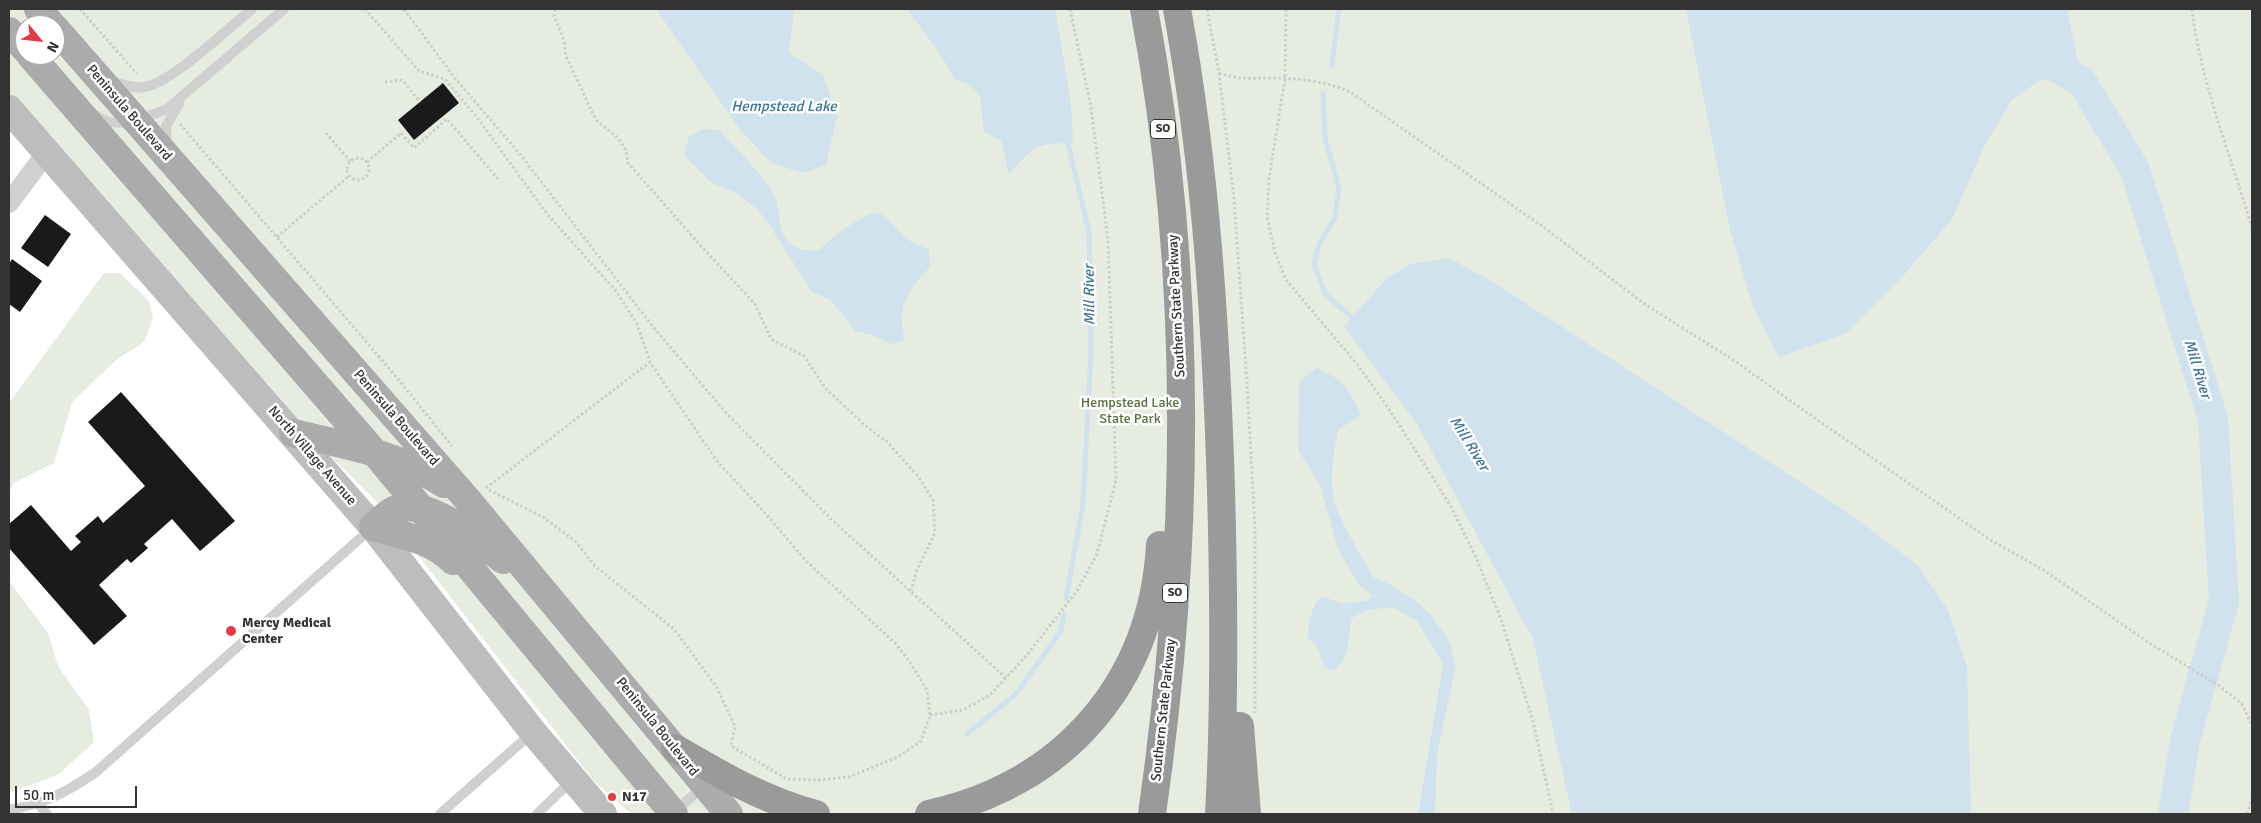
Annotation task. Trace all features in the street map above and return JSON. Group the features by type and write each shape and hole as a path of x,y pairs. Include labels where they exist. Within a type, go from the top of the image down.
{"highway":[{"name":"Southern State Parkway","path":"1144,9 1155,71 1170,190 1178,300 1180,370 1180,481 1174,609 1163,729 1152,814"},
{"name":"SO","path":"1177,9 1193,104 1206,224 1215,342 1220,462 1223,650 1219,814"},
{"path":"929,814 963,806 1000,790 1054,757 1095,716 1123,676 1145,630 1155,590 1159,551 1162,457 1180,370"},
{"path":"1220,462 1240,580 1240,739 1247,814"},
{"path":"675,748 711,780 816,814"}],"main road":[{"name":"Peninsula Boulevard","path":"65,40 176,167 477,489 550,598 675,748"},
{"path":"39,65 375,453 673,814"},
{"path":"292,433 375,453 477,489"},
{"path":"373,527 393,511 407,508 423,511 448,520 468,532 550,598"},
{"path":"373,527 436,547 513,619"},
{"name":"Peninsula Boulevard","path":"711,780 728,814"}],"street":[{"name":"North Village Avenue","path":"9,109 140,262 373,527 532,732 603,814"},
{"path":"9,203 47,152"}],"lane":[{"path":"95,74 137,88 147,86 169,76 252,9"},
{"path":"68,99 108,122 136,121 167,109 284,9"},
{"path":"176,167 165,141 166,126 172,114 192,88"},
{"path":"9,810 38,804 54,798 96,772 373,527"},
{"path":"440,814 532,732"},
{"path":"537,814 573,779"},
{"path":"673,814 711,780"},
{"path":"38,804 47,814"}],"path":[{"path":"80,9 147,86"},
{"path":"365,9 419,71 445,79 480,120 547,214 616,291 637,324 650,362 716,460 767,515 805,560 895,643 909,661 927,690 930,716 920,741 898,757 849,777 818,780 788,779 731,746 735,726 716,686 674,629 595,566 574,542 543,517 477,489"},
{"path":"404,9 454,77 519,153 654,328 727,414 831,520 912,591 1006,678"},
{"path":"556,9 554,16 564,40 566,56 571,67 596,120 618,138 626,150 628,163 755,304 771,339 804,356 826,388 867,427 887,442 918,476 933,500 935,533 917,570 912,591"},
{"path":"930,716 963,710 990,695 1027,655 1077,591 1097,554 1116,480 1108,240 1091,107 1070,9"},
{"path":"1207,9 1219,72 1234,199 1247,383 1254,529 1255,723"},
{"path":"1286,9 1285,79 1269,179 1267,216 1275,252 1286,280 1357,364 1389,409 1450,505 1475,555 1500,619 1532,721 1553,814"},
{"path":"2192,9 2195,37 2210,94 2252,228"},
{"path":"1219,72 1236,79 1314,81 1337,86 1350,92 1542,226 1646,305 1735,361 1992,541 2042,569 2209,680 2242,704 2251,719 2252,725"},
{"path":"385,82 402,80 420,102"},
{"path":"172,114 398,379 457,452"},
{"path":"367,162 401,133 414,148 447,119 498,179"},
{"path":"436,121 440,126"},
{"path":"326,133 350,161"},
{"path":"349,176 347,167 350,161 357,158 367,162"},
{"path":"349,176 357,180 366,177 369,170 367,162"},
{"path":"277,237 349,176"},
{"path":"477,489 650,362"},
{"path":"2247,814 2252,798"}],"green space":[{"name":"Hempstead Lake State Park","path":"9,9 2252,9 2252,814 631,814 594,781 374,499 319,445 9,99"},
{"path":"104,273 120,273 149,301 153,318 144,342 115,361 72,402 54,463 14,483 9,492 9,403"},
{"path":"9,581 48,633 58,666 89,710 94,742 59,774 9,793"}],"water":[{"name":"Hempstead Lake","path":"656,9 794,9 789,53 823,75 837,116 826,165 803,173 771,163 739,128"},
{"path":"907,9 1055,9 1071,104 1073,140 1069,144 1050,144 1035,149 1022,159 1009,174 1001,141 984,132 980,95 970,85 955,79 939,52"},
{"path":"1686,9 2067,9 2082,82 2040,80 2012,100 1984,147 1952,219 1902,277 1845,334 1779,357 1753,307 1730,230"},
{"path":"703,129 719,130 762,178 776,200 783,234 789,243 797,248 818,251 855,222 879,212 906,238 929,249 930,268 912,288 903,308 904,341 890,344 875,336 855,331 831,300 812,292 758,210 735,192 712,183 684,155 689,137"},
{"path":"1449,258 1493,282 1857,519 1917,565 1948,610 1967,667 1971,814 1572,814 1533,639 1416,422 1344,327 1386,279 1410,264"},
{"path":"1317,368 1333,376 1345,386 1361,415 1338,430 1335,446 1332,488 1335,504 1344,525 1374,578 1389,584 1417,602 1432,616 1450,643 1456,666 1437,754 1435,814 1418,814 1443,664 1417,621 1393,607 1367,610 1352,618 1344,659 1334,671 1324,665 1316,645 1307,638 1313,609 1318,599 1322,596 1343,604 1370,600 1373,596 1358,584 1337,546 1320,484 1298,450 1299,382"}],"building":[{"path":"443,83 459,103 414,140 398,120"},
{"path":"45,215 71,234 48,267 21,248"},
{"path":"12,259 42,281 20,312 9,304 9,264"},
{"path":"121,392 235,521 200,551 172,519 144,544 148,548 131,563 127,559 99,585 127,616 94,645 9,548 9,524 31,505 71,551 81,542 75,536 98,516 103,523 145,486 88,422"}],"waterway":[{"name":"Mill River","path":"1332,65 1339,9"},
{"name":"Mill River","path":"2046,61 2082,82 2135,170 2213,419 2224,601 2185,741 2173,814"},
{"name":"Mill River","path":"1323,93 1325,138 1339,188 1335,217 1319,245 1314,264 1325,294 1357,322"},
{"name":"Mill River","path":"1066,599 1083,504 1091,351 1089,232 1067,139"},
{"name":"Mill River","path":"967,734 1016,694 1061,631 1064,614"}],"place":[{"name":"Mercy Medical Center","path":"231,631"},
{"name":"N17","path":"612,797"}]}
